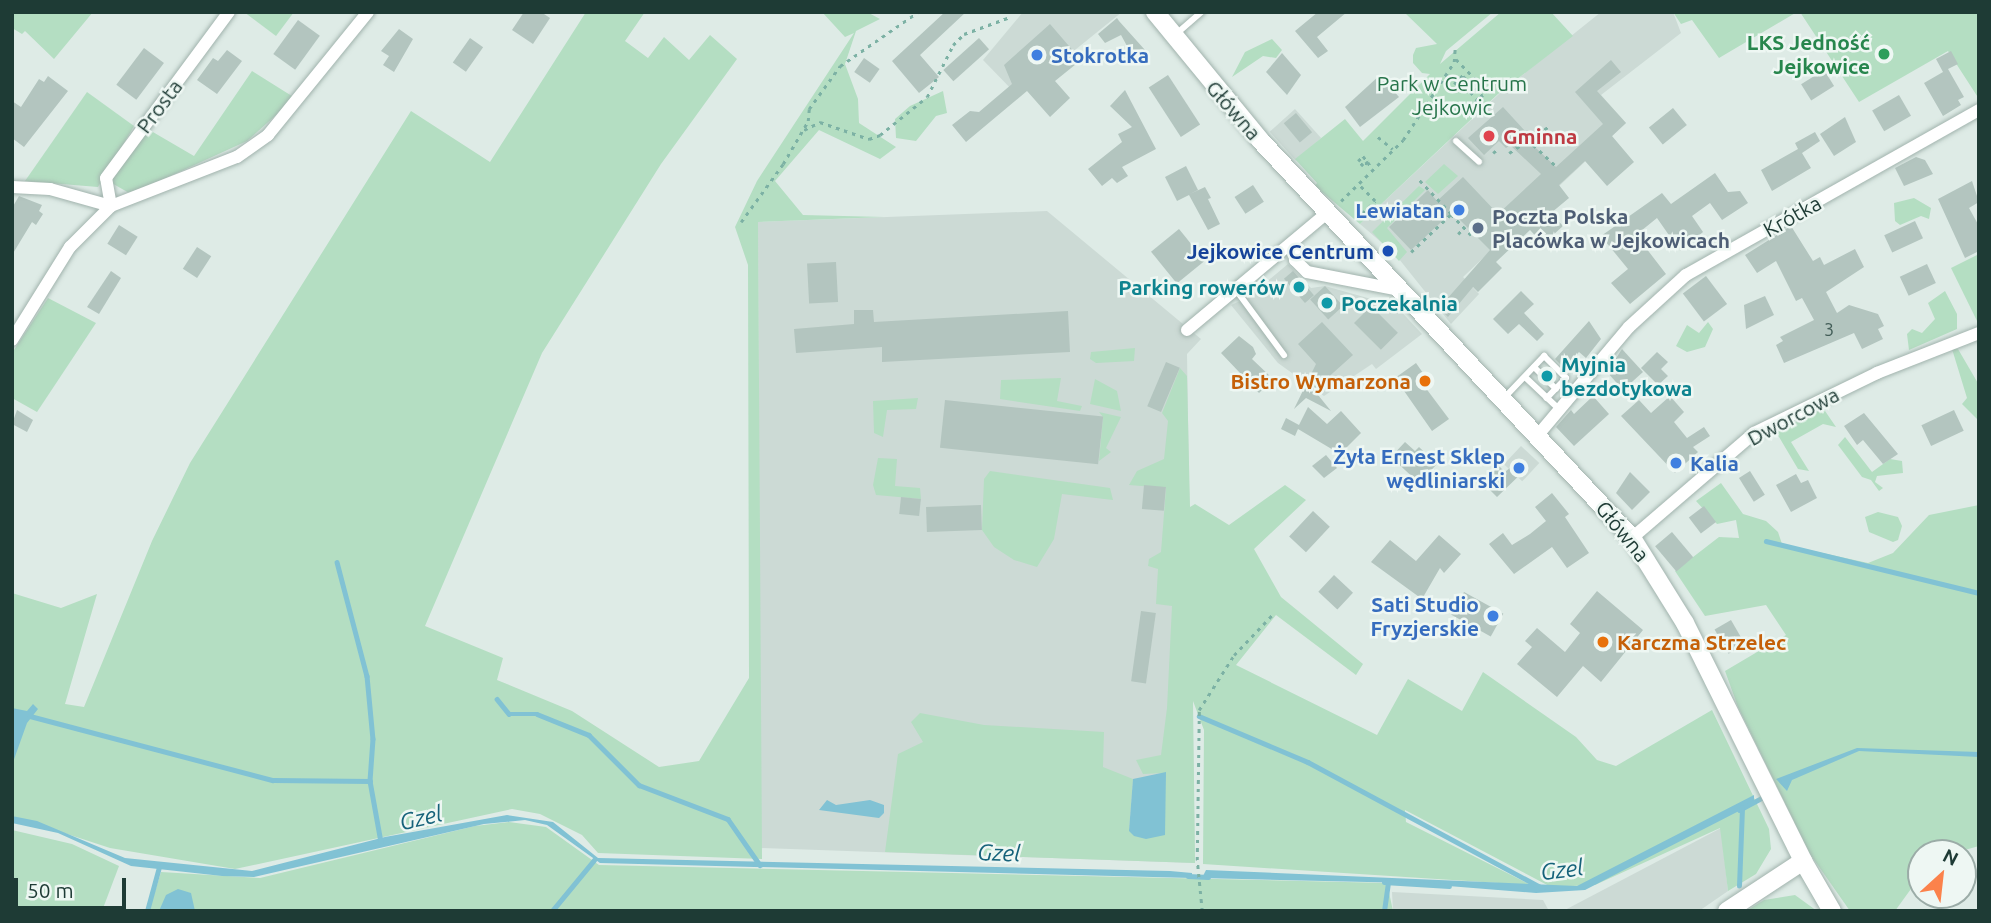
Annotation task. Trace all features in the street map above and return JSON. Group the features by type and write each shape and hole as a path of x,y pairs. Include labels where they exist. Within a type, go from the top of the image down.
{"street":[{"name":"Prosta","path":"111,206 106,178 229,12"},
{"path":"12,340 70,247 111,206 237,157 268,135 368,12"},
{"name":"Główna","path":"1155,12 1173,36 1331,209 1400,290 1632,538 1674,604 1803,861 1832,911"},
{"name":"Krótka","path":"1538,435 1636,319 1686,275 1979,110"},
{"path":"12,187 50,190 111,206"},
{"path":"1187,330 1331,209"},
{"path":"1294,242 1295,260 1307,271 1400,290"},
{"name":"Dworcowa","path":"1632,538 1754,433 1877,373 1979,333"},
{"path":"1727,911 1803,861"}],"lane":[{"path":"1173,36 1201,12"},
{"path":"1456,141 1479,162"},
{"path":"1236,290 1284,355"},
{"path":"1503,398 1544,356 1566,378 1548,398"},
{"path":"1534,368 1556,389"},
{"path":"1525,377 1560,410"}],"path":[{"path":"741,222 804,130 809,109 840,66 918,12"},
{"path":"804,130 820,122 869,139 880,135 927,97 953,45 964,34 1010,17"},
{"path":"1455,47 1456,59 1488,92 1474,103"},
{"path":"1331,209 1359,185 1393,149 1456,59"},
{"path":"1454,84 1464,74 1482,95"},
{"path":"1458,80 1478,99"},
{"path":"1508,153 1551,125"},
{"path":"1378,136 1393,149"},
{"path":"1527,139 1557,167"},
{"path":"1493,153 1499,148"},
{"path":"1368,162 1372,169"},
{"path":"1418,178 1474,238"},
{"path":"1354,221 1375,201 1359,185"},
{"path":"1411,252 1451,214"},
{"path":"1458,234 1464,228"},
{"path":"1202,911 1198,867 1199,710 1234,656 1273,613"}],"shaded area":[{"path":"1023,12 1122,12 1018,96 983,60"},
{"path":"1601,12 1673,12 1681,33 1601,95 1626,123 1463,277 1479,294 1451,324 1395,254 1360,224 1500,93"},
{"path":"1295,109 1321,138 1296,161 1270,132"},
{"path":"1047,211 1201,339 1187,354 1195,863 760,848 758,222"},
{"path":"1288,264 1311,288 1325,286 1396,306 1422,334 1376,369 1372,364 1324,396 1278,363 1231,305 1247,298"},
{"path":"1521,446 1539,463 1522,481 1504,464"},
{"path":"1721,828 1728,891 1699,911 1563,911"},
{"path":"1392,892 1543,900 1549,911 1393,911"}],"green space":[{"path":"12,12 93,12 54,59 25,31 22,34 12,28"},
{"path":"244,12 294,12 276,36"},
{"path":"586,12 645,12 625,41 648,58 664,37 689,60 710,35 737,59 661,164 542,353 425,626 503,658 497,680 572,711 659,767 699,761 749,678 748,265 735,227 757,181 854,33 845,37 822,12 867,12 880,19 856,31 845,64 858,99 859,123 896,147 880,159 819,130 775,181 803,215 884,217 758,222 762,859 598,853 582,835 540,814 512,809 235,869 110,848 12,816 12,593 61,608 97,594 65,704 84,707 152,541 190,463 411,111 490,162"},
{"name":"Park w Centrum Jejkowic","path":"1404,12 1493,12 1446,51 1440,64 1501,12 1551,12 1573,36 1498,94 1360,224 1315,186 1317,183 1295,159 1345,119 1363,141 1430,74 1422,73 1413,63 1413,55 1416,48 1437,44"},
{"name":"LKS Jedność Jejkowice","path":"1673,12 1797,12 1719,58 1692,20 1681,24"},
{"name":"LKS Jedność Jejkowice","path":"1800,12 1979,12 1979,99 1948,51 1859,102"},
{"path":"1272,39 1282,50 1276,58 1263,56 1232,77 1245,52"},
{"path":"252,71 295,98 247,141 131,194 108,181 146,128 194,156"},
{"path":"943,91 947,113 936,116 916,141 896,138 895,119 910,106"},
{"path":"87,92 134,126 98,187 25,181"},
{"path":"1444,164 1458,176 1438,194 1425,182"},
{"path":"1419,186 1425,190 1387,228 1407,252 1399,261 1372,232"},
{"path":"1914,198 1931,208 1929,219 1921,216 1900,225 1895,221 1894,203"},
{"path":"1979,254 1979,325 1951,268"},
{"path":"1945,291 1957,314 1957,329 1909,350 1907,334 1912,329 1922,333 1935,319 1928,303"},
{"path":"48,298 96,323 37,412 12,398 12,353"},
{"path":"1708,322 1713,329 1705,347 1687,352 1676,346 1687,325 1699,333"},
{"path":"1135,348 1134,361 1096,363 1090,359 1091,352"},
{"path":"1952,349 1958,349 1979,385 1979,421 1962,404 1967,398"},
{"path":"1180,368 1187,376 1190,507 1195,504 1229,525 1285,485 1306,500 1254,549 1281,597 1363,664 1356,675 1276,615 1236,665 1377,735 1408,679 1462,711 1483,672 1576,737 1597,760 1616,766 1712,710 1769,829 1771,849 1756,874 1728,891 1720,828 1595,885 1551,887 1405,810 1406,822 1531,885 1203,864 1204,730 1193,701 1195,863 885,852 898,754 923,742 911,722 920,713 984,725 1104,732 1103,767 1133,779 1129,831 1165,773 1143,774 1136,760 1161,755 1167,708 1172,606 1156,604 1158,569 1148,566 1149,559 1161,552 1166,488 1129,485 1137,471 1164,459 1168,421 1162,413"},
{"path":"1061,378 1057,401 1082,406 1080,411 1000,399 1001,380"},
{"path":"1095,379 1117,391 1121,411 1090,404"},
{"path":"918,398 916,409 887,410 883,437 874,433 873,401"},
{"path":"1823,408 1836,427 1823,424 1791,442 1809,471 1798,469 1776,432"},
{"path":"1099,412 1121,417 1106,448 1111,452 1099,461 1103,417"},
{"path":"1845,437 1872,472 1890,459 1902,461 1903,473 1877,476 1875,482 1883,488 1879,491 1871,480 1862,477 1838,445"},
{"path":"878,458 897,459 895,486 920,488 921,499 876,495 873,485"},
{"path":"990,471 1110,488 1113,500 1062,494 1054,539 1037,567 1014,560 994,547 982,530 984,479"},
{"path":"1721,483 1743,514 1766,521 1778,532 1782,544 1868,563 1893,553 1929,515 1979,505 1979,846 1977,839 1907,839 1907,894 1895,911 1850,911 1810,854 1738,707 1725,671 1786,635 1766,605 1705,616 1675,571 1719,537 1739,538 1736,520 1717,524 1696,501"},
{"path":"1878,512 1898,517 1902,526 1898,540 1893,542 1869,532 1865,517"},
{"path":"509,822 546,827 599,865 1387,883 1393,911 149,911 161,872 260,878 475,826"},
{"path":"12,830 72,844 119,866 102,911 12,911"},
{"path":"1795,895 1817,911 1746,911 1764,900"}],"water":[{"path":"33,704 38,709 27,723 12,765 12,708 27,711"},
{"path":"1857,748 1979,752 1979,757 1859,751 1792,780 1787,791 1776,779"},
{"path":"1166,772 1165,835 1146,839 1134,836 1129,831 1133,779"},
{"path":"1754,795 1754,802 1737,812 1585,890 1536,893 1411,883 1202,878 1206,870 1577,886"},
{"path":"827,800 836,805 870,800 884,805 884,813 879,818 819,810"},
{"path":"507,815 553,822 598,858 1170,871 1192,873 1192,878 600,863 547,825 525,820 484,824 254,877 222,876 131,866 58,833 12,823 12,816 37,821 125,858 252,871 385,837"},
{"path":"178,889 191,893 195,911 159,911 166,895"}],"building":[{"path":"524,12 541,12 550,18 533,44 512,30"},
{"path":"945,12 966,12 920,55 939,77 919,93 892,61"},
{"path":"1318,12 1347,12 1317,37 1328,51 1318,58 1295,31"},
{"path":"1117,18 1145,50 1133,57 1121,35 1105,43 1098,34"},
{"path":"298,20 320,36 295,70 273,54"},
{"path":"1050,24 1081,60 1055,81 1070,98 1050,117 1027,91 966,142 952,125 970,111 979,112 1012,84 1004,65"},
{"path":"399,29 413,39 394,72 383,65 389,56 381,51"},
{"path":"470,38 483,47 466,72 453,63"},
{"path":"979,38 989,49 953,81 943,70"},
{"path":"144,48 164,63 136,100 116,85"},
{"path":"227,50 242,61 217,94 197,80 213,58 218,61"},
{"path":"1951,51 1958,64 1948,69 1964,97 1958,100 1961,105 1943,116 1924,83 1943,72 1936,59"},
{"path":"1282,53 1301,75 1287,95 1266,72"},
{"path":"864,58 880,69 870,83 854,72"},
{"path":"1611,60 1621,72 1597,91 1626,123 1612,136 1634,162 1607,186 1585,161 1559,185 1569,198 1551,213 1563,226 1543,244 1530,230 1496,262 1502,268 1478,292 1473,287 1448,317 1439,308 1490,250 1452,212 1411,250 1389,227 1428,190 1437,201 1463,177 1498,214 1541,174 1510,145 1506,148 1499,141 1484,155 1468,138 1503,107 1525,131 1521,134 1556,167 1603,124 1575,92"},
{"path":"1824,70 1834,86 1811,100 1801,84"},
{"path":"1168,75 1200,124 1181,137 1149,88"},
{"path":"1380,75 1399,97 1360,127 1345,107"},
{"path":"48,76 68,91 24,147 12,138 12,101 21,107 39,79 44,82"},
{"path":"1125,90 1156,149 1122,167 1128,176 1117,183 1112,178 1102,186 1088,169 1122,142 1118,134 1132,127 1110,106"},
{"path":"1899,95 1911,116 1884,131 1872,110"},
{"path":"1673,108 1687,125 1663,145 1649,128"},
{"path":"1296,113 1312,132 1300,142 1284,123"},
{"path":"1845,117 1856,142 1834,156 1820,134"},
{"path":"1815,132 1820,141 1802,153 1811,168 1772,191 1761,170 1798,149 1795,143"},
{"path":"1916,157 1925,160 1933,174 1904,186 1895,168"},
{"path":"1186,166 1198,190 1190,194 1205,187 1220,224 1208,230 1189,195 1177,201 1165,177"},
{"path":"1715,173 1728,192 1740,191 1748,203 1722,220 1710,203 1692,216 1703,232 1680,251 1657,218 1636,235 1666,274 1630,304 1611,283 1628,269 1601,236 1662,193 1671,204"},
{"path":"1972,181 1979,202 1969,208 1979,226 1979,251 1965,258 1938,199"},
{"path":"1253,185 1264,202 1245,214 1235,197"},
{"path":"19,196 42,205 39,211 43,214 36,225 32,222 12,255 12,208"},
{"path":"1915,221 1923,238 1892,253 1884,235"},
{"path":"119,225 138,237 126,255 107,244"},
{"path":"1791,226 1813,261 1820,257 1824,265 1855,249 1864,267 1826,292 1837,313 1849,305 1878,314 1884,326 1878,329 1883,339 1862,349 1854,333 1784,363 1776,345 1783,341 1780,337 1814,320 1802,298 1796,301 1776,261 1757,273 1745,255"},
{"path":"1179,229 1205,261 1177,284 1151,252"},
{"path":"197,247 211,256 197,278 183,269"},
{"path":"836,262 838,302 809,303 807,264"},
{"path":"1927,264 1936,283 1909,296 1900,277"},
{"path":"111,271 121,278 99,314 87,307"},
{"name":"Parking rowerów","path":"1293,271 1314,295 1305,303 1284,279"},
{"path":"1706,276 1727,304 1704,321 1683,293"},
{"name":"Poczekalnia","path":"1325,286 1343,306 1328,319 1310,299"},
{"path":"1521,291 1534,304 1524,313 1544,334 1537,341 1519,324 1508,334 1493,319"},
{"path":"1765,296 1774,315 1746,329 1744,305"},
{"path":"1371,306 1398,333 1381,350 1354,323"},
{"path":"854,310 873,310 874,322 1068,311 1070,352 882,362 882,347 796,353 794,329 854,324"},
{"path":"1589,321 1601,339 1586,358 1579,352 1564,368 1555,359"},
{"path":"1322,322 1353,355 1314,390 1331,411 1306,398 1294,409 1316,364 1298,344"},
{"path":"1239,336 1253,347 1256,354 1252,359 1273,379 1259,393 1221,353"},
{"path":"1622,349 1643,372 1623,390 1607,372"},
{"path":"1657,352 1668,362 1661,369 1668,376 1658,385 1641,368"},
{"path":"1166,362 1180,368 1161,412 1147,406"},
{"path":"1416,363 1430,383 1425,387 1449,419 1432,431 1395,378"},
{"path":"1593,396 1609,414 1574,446 1556,427 1571,410 1574,414"},
{"path":"1670,396 1684,412 1674,422 1687,438 1704,427 1710,436 1693,447 1698,452 1675,473 1621,416 1639,400 1651,413"},
{"path":"945,400 1103,417 1098,464 940,448"},
{"path":"1308,407 1327,424 1341,411 1361,433 1340,454 1298,429 1295,436 1281,429 1286,418 1299,425"},
{"path":"17,410 33,420 27,432 12,424"},
{"path":"1954,410 1964,431 1931,446 1921,425"},
{"path":"1864,413 1898,454 1883,464 1863,440 1857,445 1844,426"},
{"path":"1405,442 1415,451 1419,447 1437,464 1419,483 1391,457"},
{"path":"1326,455 1337,468 1324,478 1312,466"},
{"path":"1519,460 1527,468 1497,497 1482,482 1499,466 1505,472"},
{"path":"1750,471 1765,495 1754,502 1739,478"},
{"path":"1630,472 1650,492 1632,510 1616,493"},
{"path":"1796,474 1801,483 1808,480 1817,498 1791,512 1776,485"},
{"path":"1144,485 1166,487 1164,511 1142,509"},
{"path":"1552,493 1569,514 1565,517 1589,553 1567,568 1552,547 1514,574 1489,544 1503,533 1512,545 1530,534 1546,521 1535,507"},
{"path":"901,497 921,499 919,516 899,514"},
{"path":"981,505 982,530 927,532 926,507"},
{"path":"1704,506 1716,522 1701,533 1689,517"},
{"path":"1313,511 1330,527 1306,552 1289,537"},
{"path":"1672,532 1693,557 1676,571 1655,546"},
{"path":"1439,535 1461,554 1444,573 1440,568 1422,599 1371,562 1390,540 1416,561"},
{"path":"1334,575 1353,593 1337,610 1318,592"},
{"name":"Karczma Strzelec","path":"1597,591 1643,630 1601,682 1583,666 1557,697 1517,664 1532,647 1525,641 1537,628 1565,652 1580,633 1570,624"},
{"path":"1464,592 1503,614 1491,637 1451,615"},
{"path":"1141,611 1156,613 1146,683 1131,681"},
{"path":"1731,620 1745,644 1729,654 1715,630"}],"waterway":[{"path":"1766,541 1979,593"},
{"path":"337,562 367,676 373,739 370,781 381,842"},
{"path":"497,699 509,714 537,714 589,735 639,785 728,819 760,865"},
{"path":"30,716 273,780 370,781"},
{"path":"1199,716 1308,762 1542,888"},
{"name":"Gzel","path":"1739,810 1765,796"},
{"path":"1739,886 1742,808"},
{"path":"552,911 594,860"},
{"path":"147,911 159,867"},
{"name":"Gzel","path":"1188,876 1208,877"},
{"name":"Gzel","path":"1384,882 1449,886"},
{"path":"1384,911 1388,883"}],"place":[{"name":"LKS Jedność Jejkowice","path":"1884,54"},
{"name":"Stokrotka","path":"1037,55"},
{"name":"Gminna","path":"1489,136"},
{"name":"Lewiatan","path":"1459,210"},
{"name":"Poczta Polska Placówka w Jejkowicach","path":"1478,228"},
{"name":"Jejkowice Centrum","path":"1388,251"},
{"name":"Parking rowerów","path":"1299,287"},
{"name":"Poczekalnia","path":"1327,303"},
{"name":"Myjnia bezdotykowa","path":"1547,376"},
{"name":"Bistro Wymarzona","path":"1425,381"},
{"name":"Kalia","path":"1676,463"},
{"name":"Żyła Ernest Sklep wędliniarski","path":"1519,468"},
{"name":"Sati Studio Fryzjerskie","path":"1493,616"},
{"name":"Karczma Strzelec","path":"1603,642"}]}
